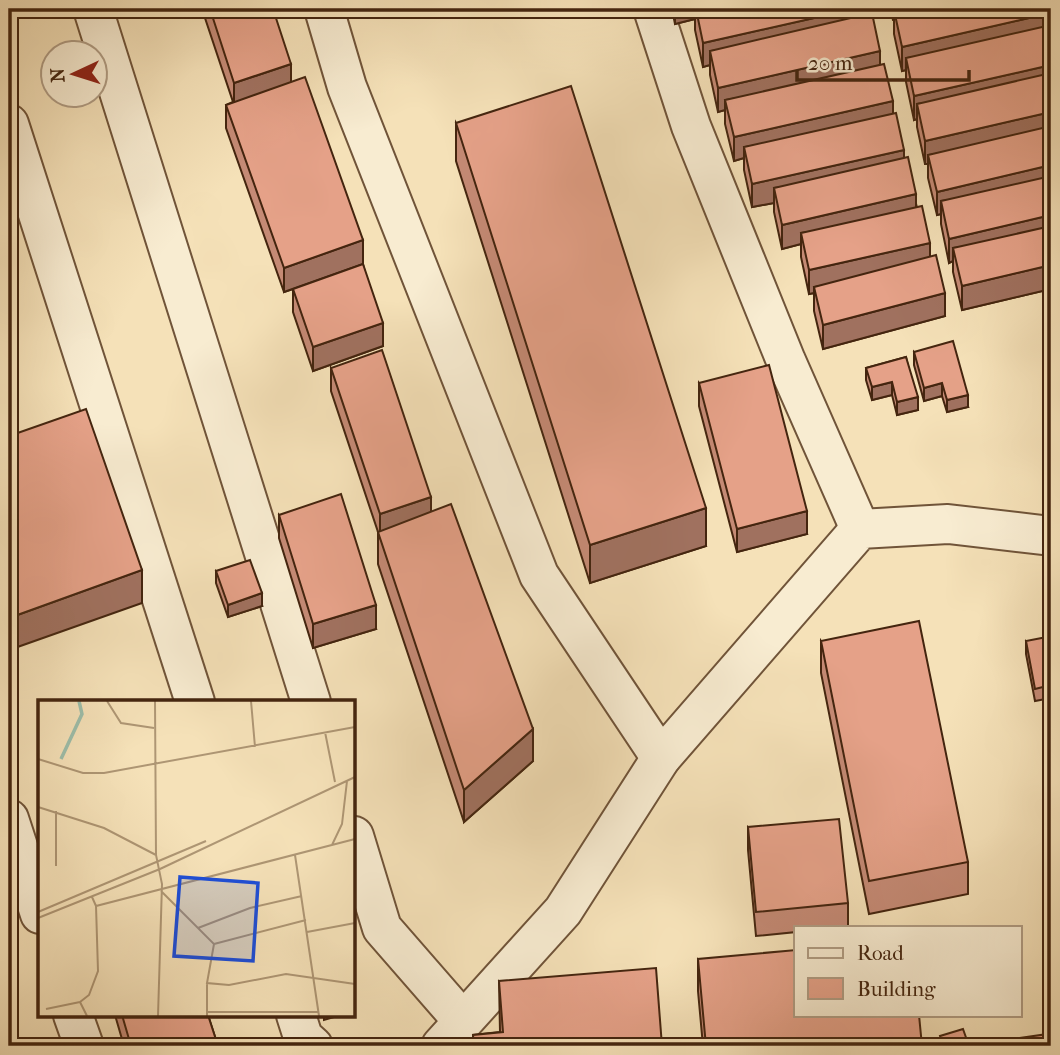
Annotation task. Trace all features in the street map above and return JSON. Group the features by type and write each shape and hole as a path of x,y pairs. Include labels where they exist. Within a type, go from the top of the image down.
{"street":[{"path":"93,9 310,700"},
{"path":"324,9 347,87 539,575 661,758"},
{"path":"653,9 691,126 786,360 860,529"},
{"path":"9,124 194,700"},
{"path":"355,839 382,928 452,1034 563,911 661,758 860,529 948,524 1051,536"},
{"path":"9,819 38,908"},
{"path":"73,1016 84,1046"},
{"path":"296,1016 303,1037 313,1046"}],"building":[{"path":"210,9 273,9 291,64 234,83"},
{"path":"696,9 854,9 703,43"},
{"path":"1051,9 1051,13 902,47 894,10"},
{"path":"872,13 880,51 718,88 710,51"},
{"path":"1051,25 1051,65 914,96 906,58"},
{"path":"884,64 893,101 734,137 725,100"},
{"path":"1051,73 1051,112 925,141 917,104"},
{"path":"305,77 363,240 284,268 226,105"},
{"path":"571,86 706,508 590,545 456,123"},
{"path":"896,113 904,150 752,184 744,147"},
{"path":"1051,126 1051,165 937,192 928,155"},
{"path":"908,157 916,194 782,225 774,188"},
{"path":"1051,176 1051,215 949,239 941,201"},
{"path":"922,206 930,243 809,270 801,233"},
{"path":"1051,226 1051,265 962,286 953,248"},
{"path":"936,255 945,293 823,325 814,287"},
{"path":"363,264 383,323 313,347 293,289"},
{"path":"953,341 968,395 947,400 942,383 924,388 914,352"},
{"path":"382,350 431,497 380,514 331,368"},
{"path":"906,357 918,397 897,402 892,382 872,387 866,368"},
{"path":"769,365 807,511 737,529 699,383"},
{"path":"86,409 142,570 9,618 9,436"},
{"path":"341,494 376,605 313,624 279,515"},
{"path":"451,504 533,729 464,790 378,532"},
{"path":"250,560 262,593 228,605 216,571"},
{"path":"919,621 968,862 869,881 821,641"},
{"path":"1047,637 1051,657 1051,685 1035,689 1026,641"},
{"path":"839,819 848,903 756,912 748,827"},
{"path":"794,950 794,1016 919,1016 922,1046 706,1046 698,959"},
{"path":"656,968 662,1046 474,1046 473,1035 503,1032 499,981"},
{"path":"122,1016 208,1016 218,1046 131,1046"},
{"path":"963,1029 969,1046 943,1046 940,1036"},
{"path":"1048,1034 1050,1046 1007,1046 1006,1040"}]}
